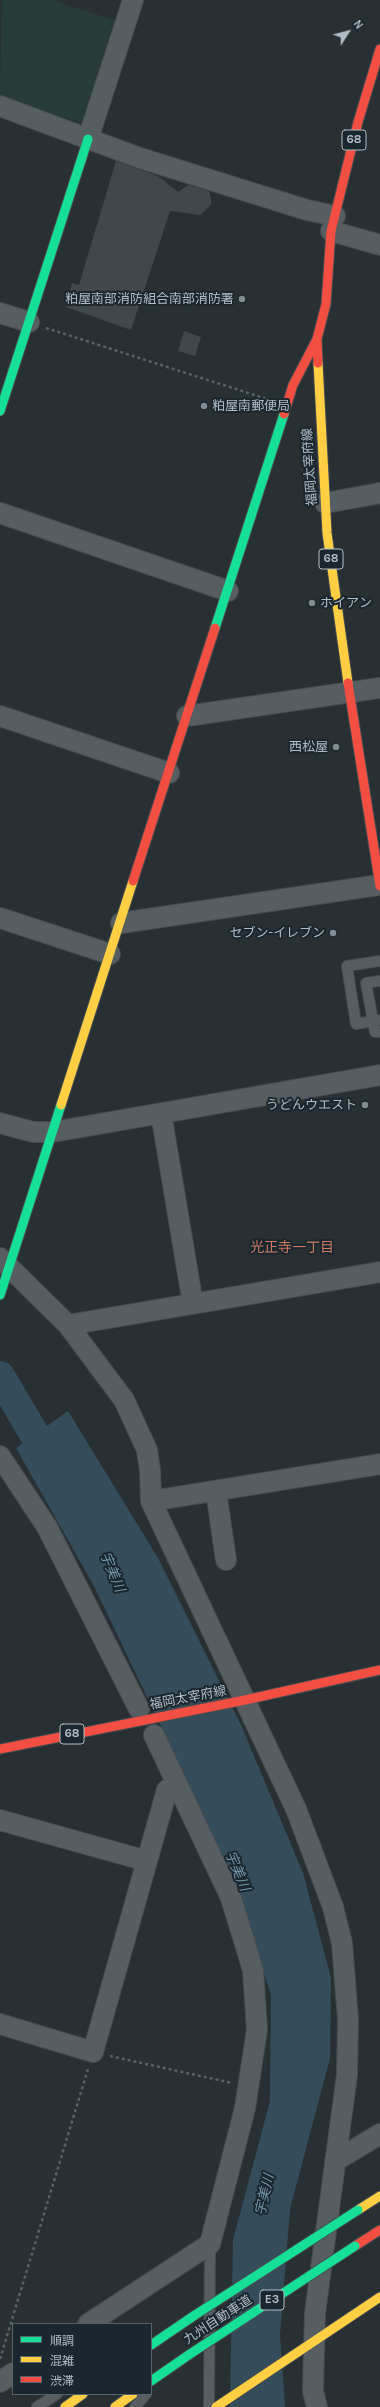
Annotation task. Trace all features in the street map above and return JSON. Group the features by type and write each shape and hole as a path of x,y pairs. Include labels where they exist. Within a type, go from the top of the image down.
{"main road":[{"name":"福岡太宰府線","path":"380,50 358,122 333,224 326,304 316,339 327,533 349,693 380,886"},
{"path":"0,411 88,139"},
{"path":"1,1291 5,1262 53,1132 293,385 316,339"},
{"name":"福岡太宰府線","path":"0,1749 146,1721 380,1670"},
{"name":"九州自動車道","path":"152,2344 380,2196"},
{"name":"九州自動車道","path":"152,2380 380,2230"},
{"path":"216,2407 310,2342 380,2297"},
{"path":"65,2407 82,2395"},
{"path":"115,2407 132,2395"}],"street":[{"path":"88,139 133,0"},
{"path":"0,106 140,158 307,210 333,224 380,245"},
{"path":"0,313 29,322"},
{"path":"325,503 380,493"},
{"path":"0,513 228,591"},
{"path":"187,716 380,688"},
{"path":"0,716 169,773"},
{"path":"121,923 380,886"},
{"path":"0,918 110,954"},
{"path":"0,1123 33,1132 53,1132 380,1074"},
{"path":"161,1113 193,1304"},
{"path":"5,1262 68,1325 124,1400 147,1450 150,1470 151,1502 296,1809 333,1907 342,1943 347,2005 347,2075 310,2342 313,2391 317,2407"},
{"path":"68,1325 380,1272"},
{"path":"0,1456 47,1527 146,1721 231,1898 253,1970 258,2030 244,2108 210,2244 90,2323"},
{"path":"151,1502 380,1464"},
{"path":"216,1491 226,1560"},
{"path":"0,2024 93,2052 167,1790"},
{"path":"0,1820 147,1861"},
{"path":"335,2162 380,2134"},
{"path":"0,2382 12,2374"}],"lane":[{"path":"377,1020 356,1024 347,966 380,962"},
{"path":"380,981 366,983 377,1020 375,1032 380,1032"},
{"path":"209,2407 210,2244"},
{"path":"152,2387 162,2373"},
{"path":"37,2407 55,2395"},
{"path":"135,2407 145,2395"}],"path":[{"path":"29,322 287,406"},
{"path":"0,2359 93,2052 234,2084 244,2108"}],"green space":[{"path":"2,0 52,0 118,21 85,124 0,97"}],"water":[{"path":"68,1411 158,1558 241,1725 303,1873 331,1978 330,2058 290,2209 280,2335 285,2407 230,2407 233,2240 270,2101 271,1994 230,1875 179,1764 94,1586 16,1448"}],"building":[{"path":"116,161 158,176 178,192 188,185 209,191 211,199 211,205 200,215 170,211 131,330 66,307 72,283 79,285"},
{"path":"184,331 201,337 195,356 178,351"}],"waterway":[{"name":"宇美川","path":"0,1376 56,1471"}],"traffic: fast":[{"path":"0,411 88,139"},
{"path":"215,628 284,414"},
{"path":"0,1295 61,1105"},
{"path":"195,2315 358,2210"},
{"path":"190,2354 355,2246"},
{"path":"152,2344 195,2315"},
{"path":"152,2380 190,2354"}],"traffic: slow":[{"path":"318,363 327,533 348,683"},
{"path":"61,1105 133,881"},
{"path":"358,2210 380,2196"},
{"path":"216,2407 380,2297"},
{"path":"65,2407 82,2395"},
{"path":"115,2407 132,2395"}],"traffic: jam":[{"path":"318,363 317,339 326,304 331,231 358,122 380,49"},
{"path":"284,414 293,385 317,339"},
{"path":"133,881 215,628"},
{"path":"348,683 380,886"},
{"path":"0,1749 245,1700 380,1670"},
{"path":"355,2246 380,2230"}],"place":[{"name":"粕屋南部消防組合南部消防署","path":"242,299"},
{"name":"粕屋南郵便局","path":"204,406"},
{"name":"ホイアン","path":"312,603"},
{"name":"西松屋","path":"336,747"},
{"name":"セブン-イレブン","path":"333,933"},
{"name":"うどんウエスト","path":"365,1105"}],"district":[{"name":"光正寺一丁目","path":"292,1248"}]}
